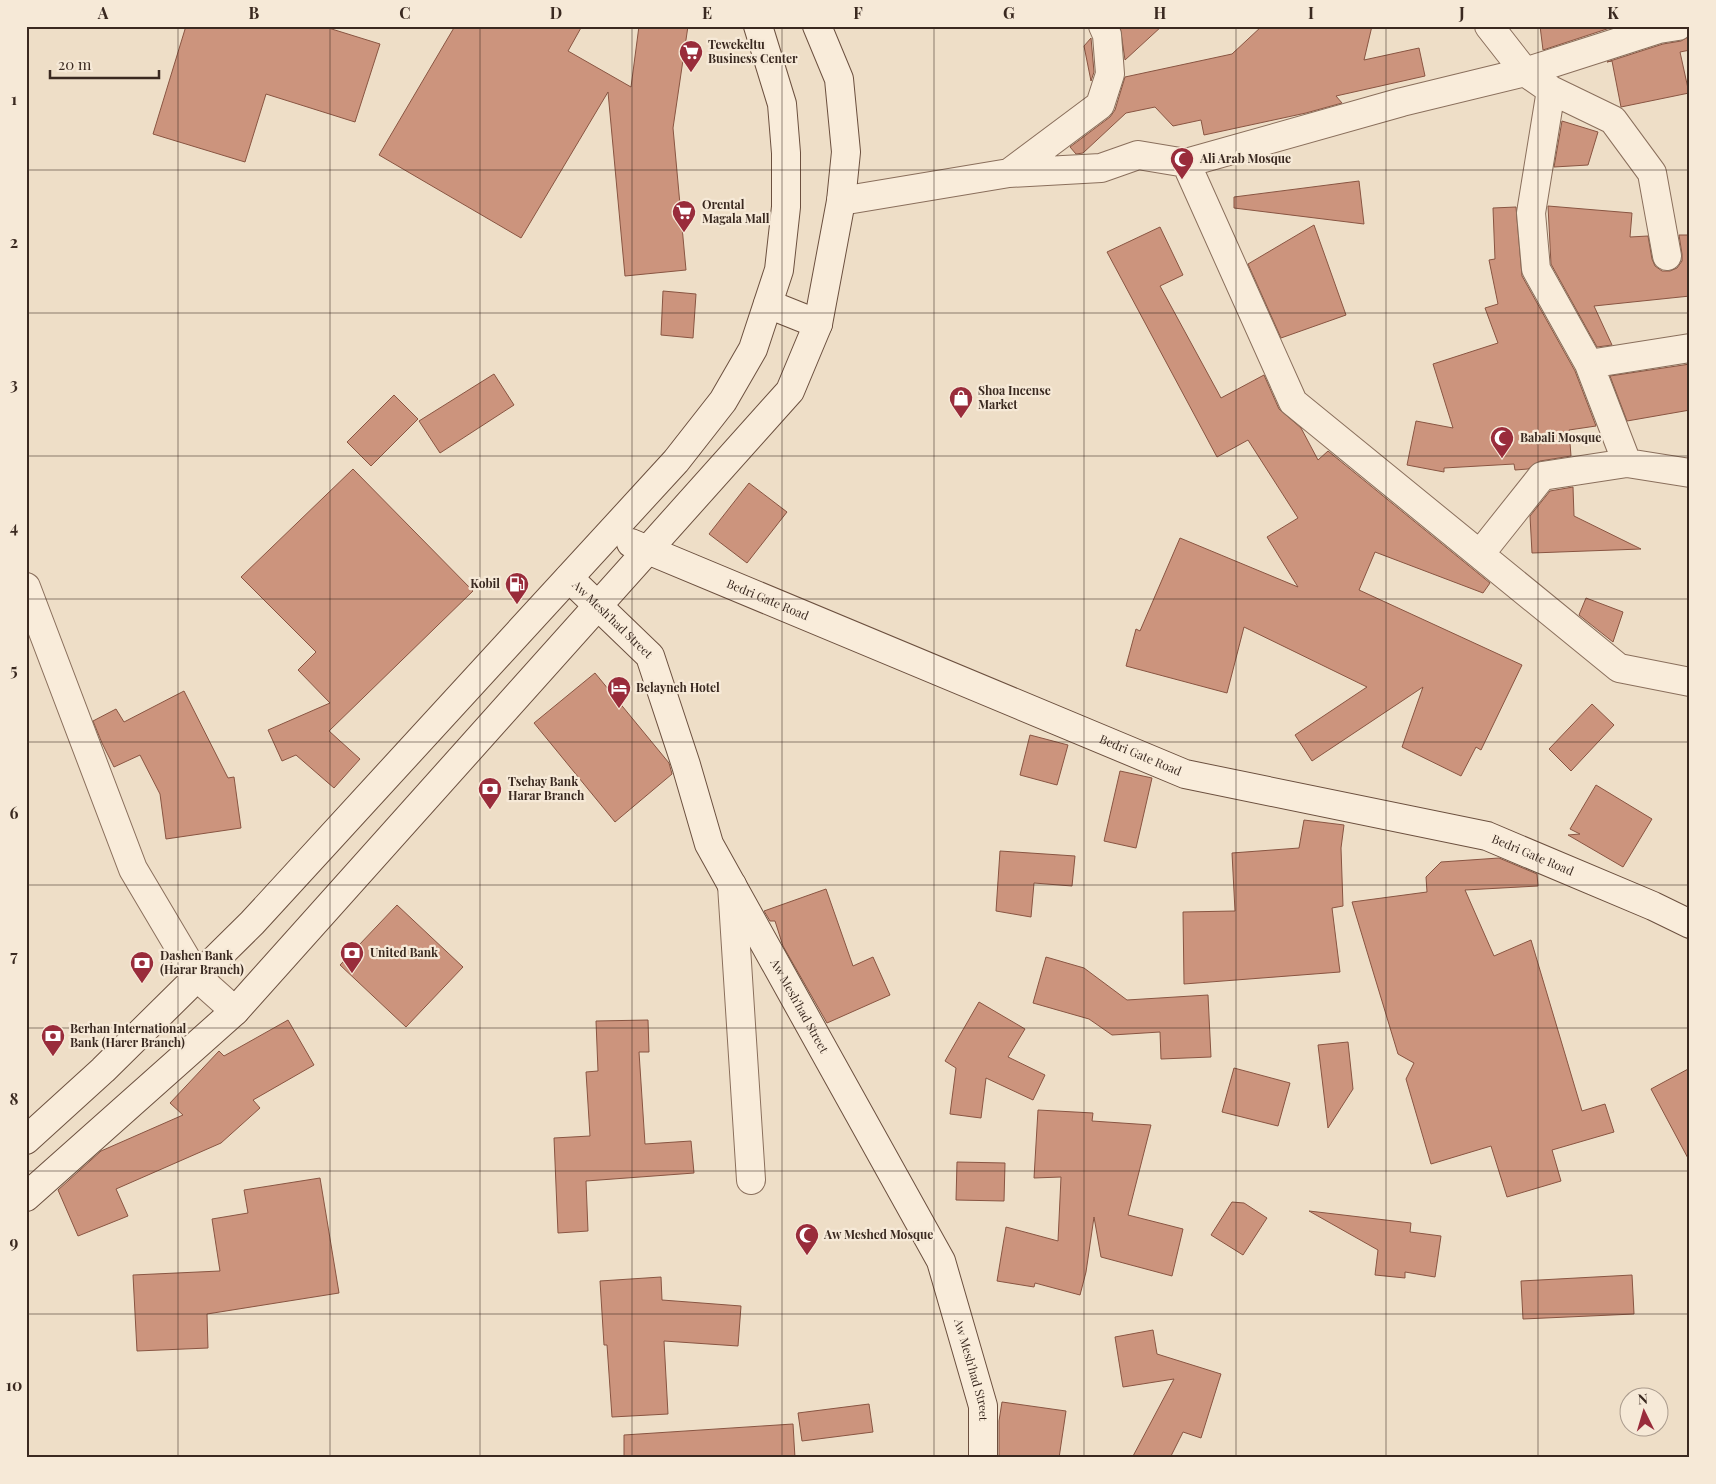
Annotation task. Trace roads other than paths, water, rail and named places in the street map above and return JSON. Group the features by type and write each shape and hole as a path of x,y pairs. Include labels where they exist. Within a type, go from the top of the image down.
{"street":[{"path":"26,1140 103,1070 252,923 676,461 724,401 753,349 779,270 786,207 786,153 782,104 758,26"},
{"path":"26,1197 235,1011 790,391 818,324 841,201 846,152 840,79 817,26"},
{"path":"1009,173 1100,105 1110,74 1107,35 1103,26"},
{"path":"1489,26 1525,72 1551,90 1613,120 1652,173 1667,256"},
{"path":"841,201 1009,173 1101,168 1138,155 1186,162 1402,102 1525,72 1660,29 1678,26"},
{"path":"1551,90 1531,213 1536,269 1589,364 1627,463"},
{"path":"1186,162 1293,402 1619,668 1690,682"},
{"path":"768,304 818,324"},
{"path":"1589,364 1690,348"},
{"path":"1480,554 1542,476 1627,463 1690,473"},
{"name":"Bedri Gate Road","path":"609,534 1185,774 1487,836 1653,906 1690,924"},
{"name":"Aw Mesh'had Street","path":"569,578 650,656 686,765 709,844 941,1261 983,1406 983,1458"},
{"path":"26,587 133,869 197,977 235,1011"},
{"path":"732,885 751,1180"}],"place":[{"name":"Tewekeltu Business Center","path":"691,73"},
{"name":"Ali Arab Mosque","path":"1182,180"},
{"name":"Orental Magala Mall","path":"684,233"},
{"name":"Shoa Incense Market","path":"961,419"},
{"name":"Babali Mosque","path":"1502,459"},
{"name":"Kobil","path":"517,605"},
{"name":"Belayneh Hotel","path":"619,709"},
{"name":"Tsehay Bank Harar Branch","path":"490,810"},
{"name":"United Bank","path":"352,974"},
{"name":"Dashen Bank (Harar Branch)","path":"142,984"},
{"name":"Berhan International Bank (Harer Branch)","path":"53,1057"},
{"name":"Aw Meshed Mosque","path":"807,1256"}]}
